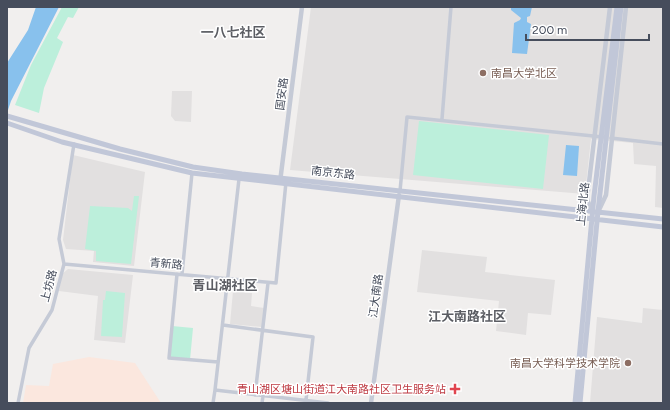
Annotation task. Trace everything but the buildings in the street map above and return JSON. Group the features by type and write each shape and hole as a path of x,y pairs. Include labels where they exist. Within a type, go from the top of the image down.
{"main road":[{"name":"上海北路","path":"595,211 598,136 617,7"},
{"name":"上海北路","path":"575,403 595,211 609,138 621,7"},
{"name":"南京东路","path":"7,116 120,149 193,167 399,197 663,227"},
{"name":"南京东路","path":"7,124 74,144 192,173 239,179 283,181 400,191 663,219"},
{"name":"上海北路","path":"580,403 594,219"}],"street":[{"name":"国安路","path":"283,181 302,7"},
{"path":"442,120 451,7"},
{"path":"598,136 610,7"},
{"path":"609,138 626,7"},
{"path":"400,191 408,117 663,144"},
{"name":"上坊路","path":"18,403 29,348 52,310 64,264 59,240 74,144"},
{"path":"182,274 192,173"},
{"path":"213,403 239,179"},
{"path":"255,395 268,283 276,283 283,181"},
{"name":"江大南路","path":"371,403 400,191"},
{"name":"青新路","path":"64,264 268,283"},
{"path":"177,274 169,358 218,362"},
{"path":"222,325 313,337 306,400"},
{"path":"215,390 328,403"},
{"path":"262,403 263,396"}],"shaded area":[{"name":"南昌大学北区","path":"311,7 663,7 663,208 655,207 656,166 634,164 633,143 591,139 585,194 290,170"},
{"path":"172,91 192,91 191,122 175,121 171,116"},
{"path":"73,155 145,172 134,266 93,262 94,251 66,249 63,240"},
{"path":"422,250 487,257 485,272 555,280 551,315 528,313 526,335 496,331 499,301 417,292"},
{"path":"68,269 133,275 125,343 94,340 98,296 59,291 62,274"},
{"path":"233,291 252,293 251,306 264,308 262,327 230,324"},
{"name":"南昌大学科学技术学院","path":"643,308 663,310 663,403 590,403 597,317 642,323"},
{"path":"89,357 135,363 161,403 23,403 26,385 49,386 53,364"}],"green space":[{"path":"62,7 79,7 73,18 68,17 57,38 63,42 44,88 39,113 15,105 31,65"},
{"path":"419,121 549,135 543,189 413,175"},
{"path":"134,196 139,196 131,264 96,261 96,251 85,249 90,206 128,208 132,211"},
{"path":"106,291 125,293 122,337 101,336 103,300 105,300"},
{"path":"172,326 193,328 190,360 169,358"}],"water":[{"path":"36,7 59,7 11,101 7,113 7,63 28,30"},
{"path":"511,7 532,7 530,16 527,17 527,22 531,24 527,54 512,53 514,23 521,18 511,10"},
{"path":"566,145 579,146 577,176 563,175"}],"place":[{"name":"南昌大学北区","path":"483,73"},
{"name":"南昌大学科学技术学院","path":"628,363"},
{"name":"青山湖区塘山街道江大南路社区卫生服务站","path":"455,389"}],"district":[{"name":"一八七社区","path":"233,32"},
{"name":"青山湖社区","path":"225,285"},
{"name":"江大南路社区","path":"467,316"}]}
